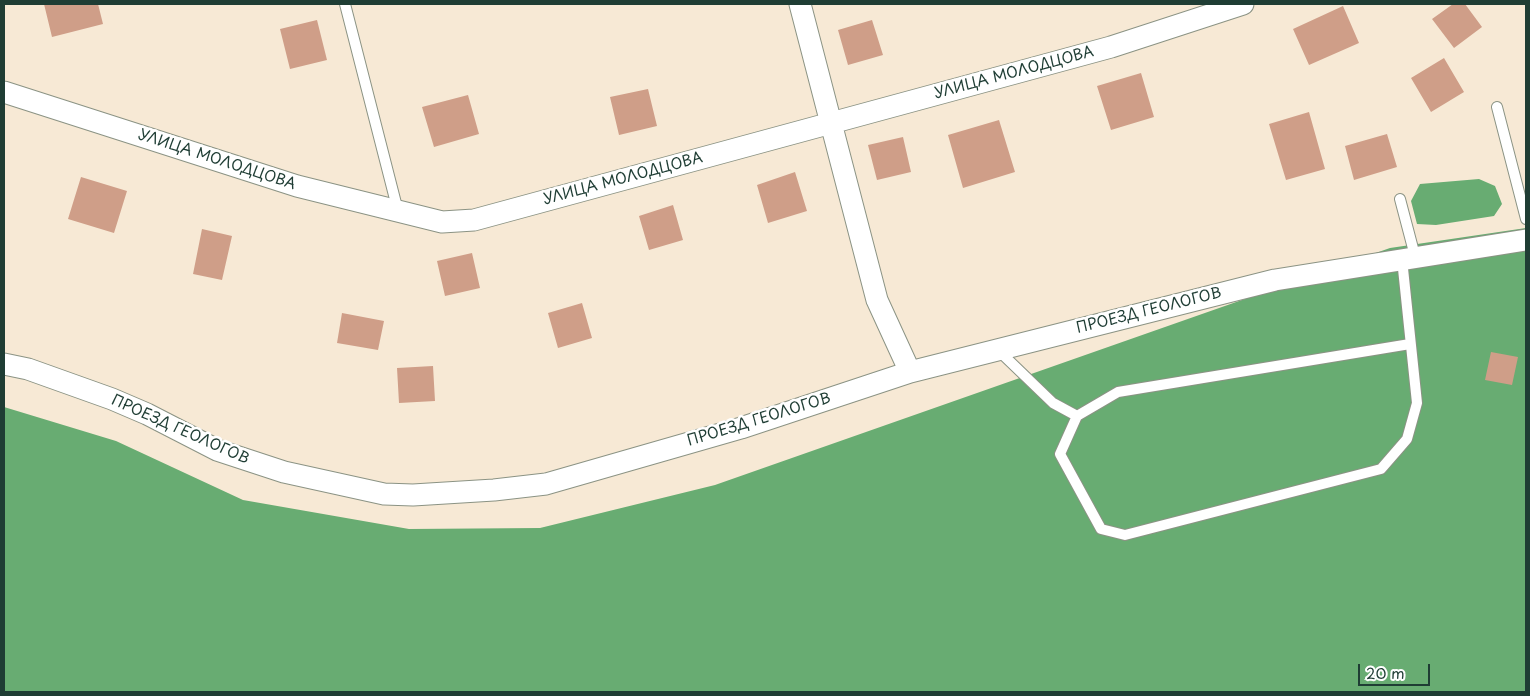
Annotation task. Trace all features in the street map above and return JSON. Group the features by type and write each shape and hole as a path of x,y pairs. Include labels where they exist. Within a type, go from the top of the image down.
{"street":[{"path":"800,4 877,300 910,372"},
{"name":"УЛИЦА МОЛОДЦОВА","path":"4,92 297,186 442,222 474,220 1111,47 1243,4"},
{"name":"ПРОЕЗД ГЕОЛОГОВ","path":"4,364 28,369 112,399 147,414 217,450 249,462 384,494 413,495 494,490 546,484 741,428 910,372 1274,280 1408,257 1526,240"}],"lane":[{"path":"345,4 398,211"},
{"path":"1497,106 1526,219"},
{"path":"1400,199 1408,257 1410,344 1417,403 1406,439 1381,469 1125,535 1101,529 1060,454 1077,416 1118,392 1410,344"},
{"path":"998,350 1053,403 1077,416"}],"green space":[{"path":"1479,179 1495,186 1502,204 1494,216 1436,225 1417,224 1411,201 1420,184"},
{"path":"1526,228 1526,692 4,692 4,407 116,441 243,500 409,529 540,528 715,485 1390,248"}],"building":[{"path":"44,4 98,4 103,24 52,37"},
{"path":"1453,4 1465,4 1482,27 1454,48 1432,19"},
{"path":"1343,6 1359,43 1309,65 1293,29"},
{"path":"317,20 327,60 290,69 280,29"},
{"path":"872,20 883,55 848,65 838,30"},
{"path":"1444,58 1464,92 1431,112 1411,78"},
{"path":"1141,73 1154,117 1111,130 1097,86"},
{"path":"648,89 657,126 619,135 610,97"},
{"path":"468,95 479,134 434,147 422,107"},
{"path":"1309,112 1325,169 1286,180 1269,124"},
{"path":"999,120 1015,172 963,188 948,135"},
{"path":"1387,134 1397,167 1354,180 1345,146"},
{"path":"903,137 911,172 877,180 868,145"},
{"path":"795,172 807,211 768,223 757,185"},
{"path":"81,177 127,191 114,233 68,219"},
{"path":"673,205 683,240 649,250 639,216"},
{"path":"202,229 232,236 222,280 193,274"},
{"path":"472,253 480,288 445,296 437,261"},
{"path":"582,303 592,338 558,348 548,313"},
{"path":"342,313 384,321 378,350 337,343"},
{"path":"1491,352 1518,357 1512,385 1485,380"},
{"path":"433,366 435,401 399,403 397,368"}]}
